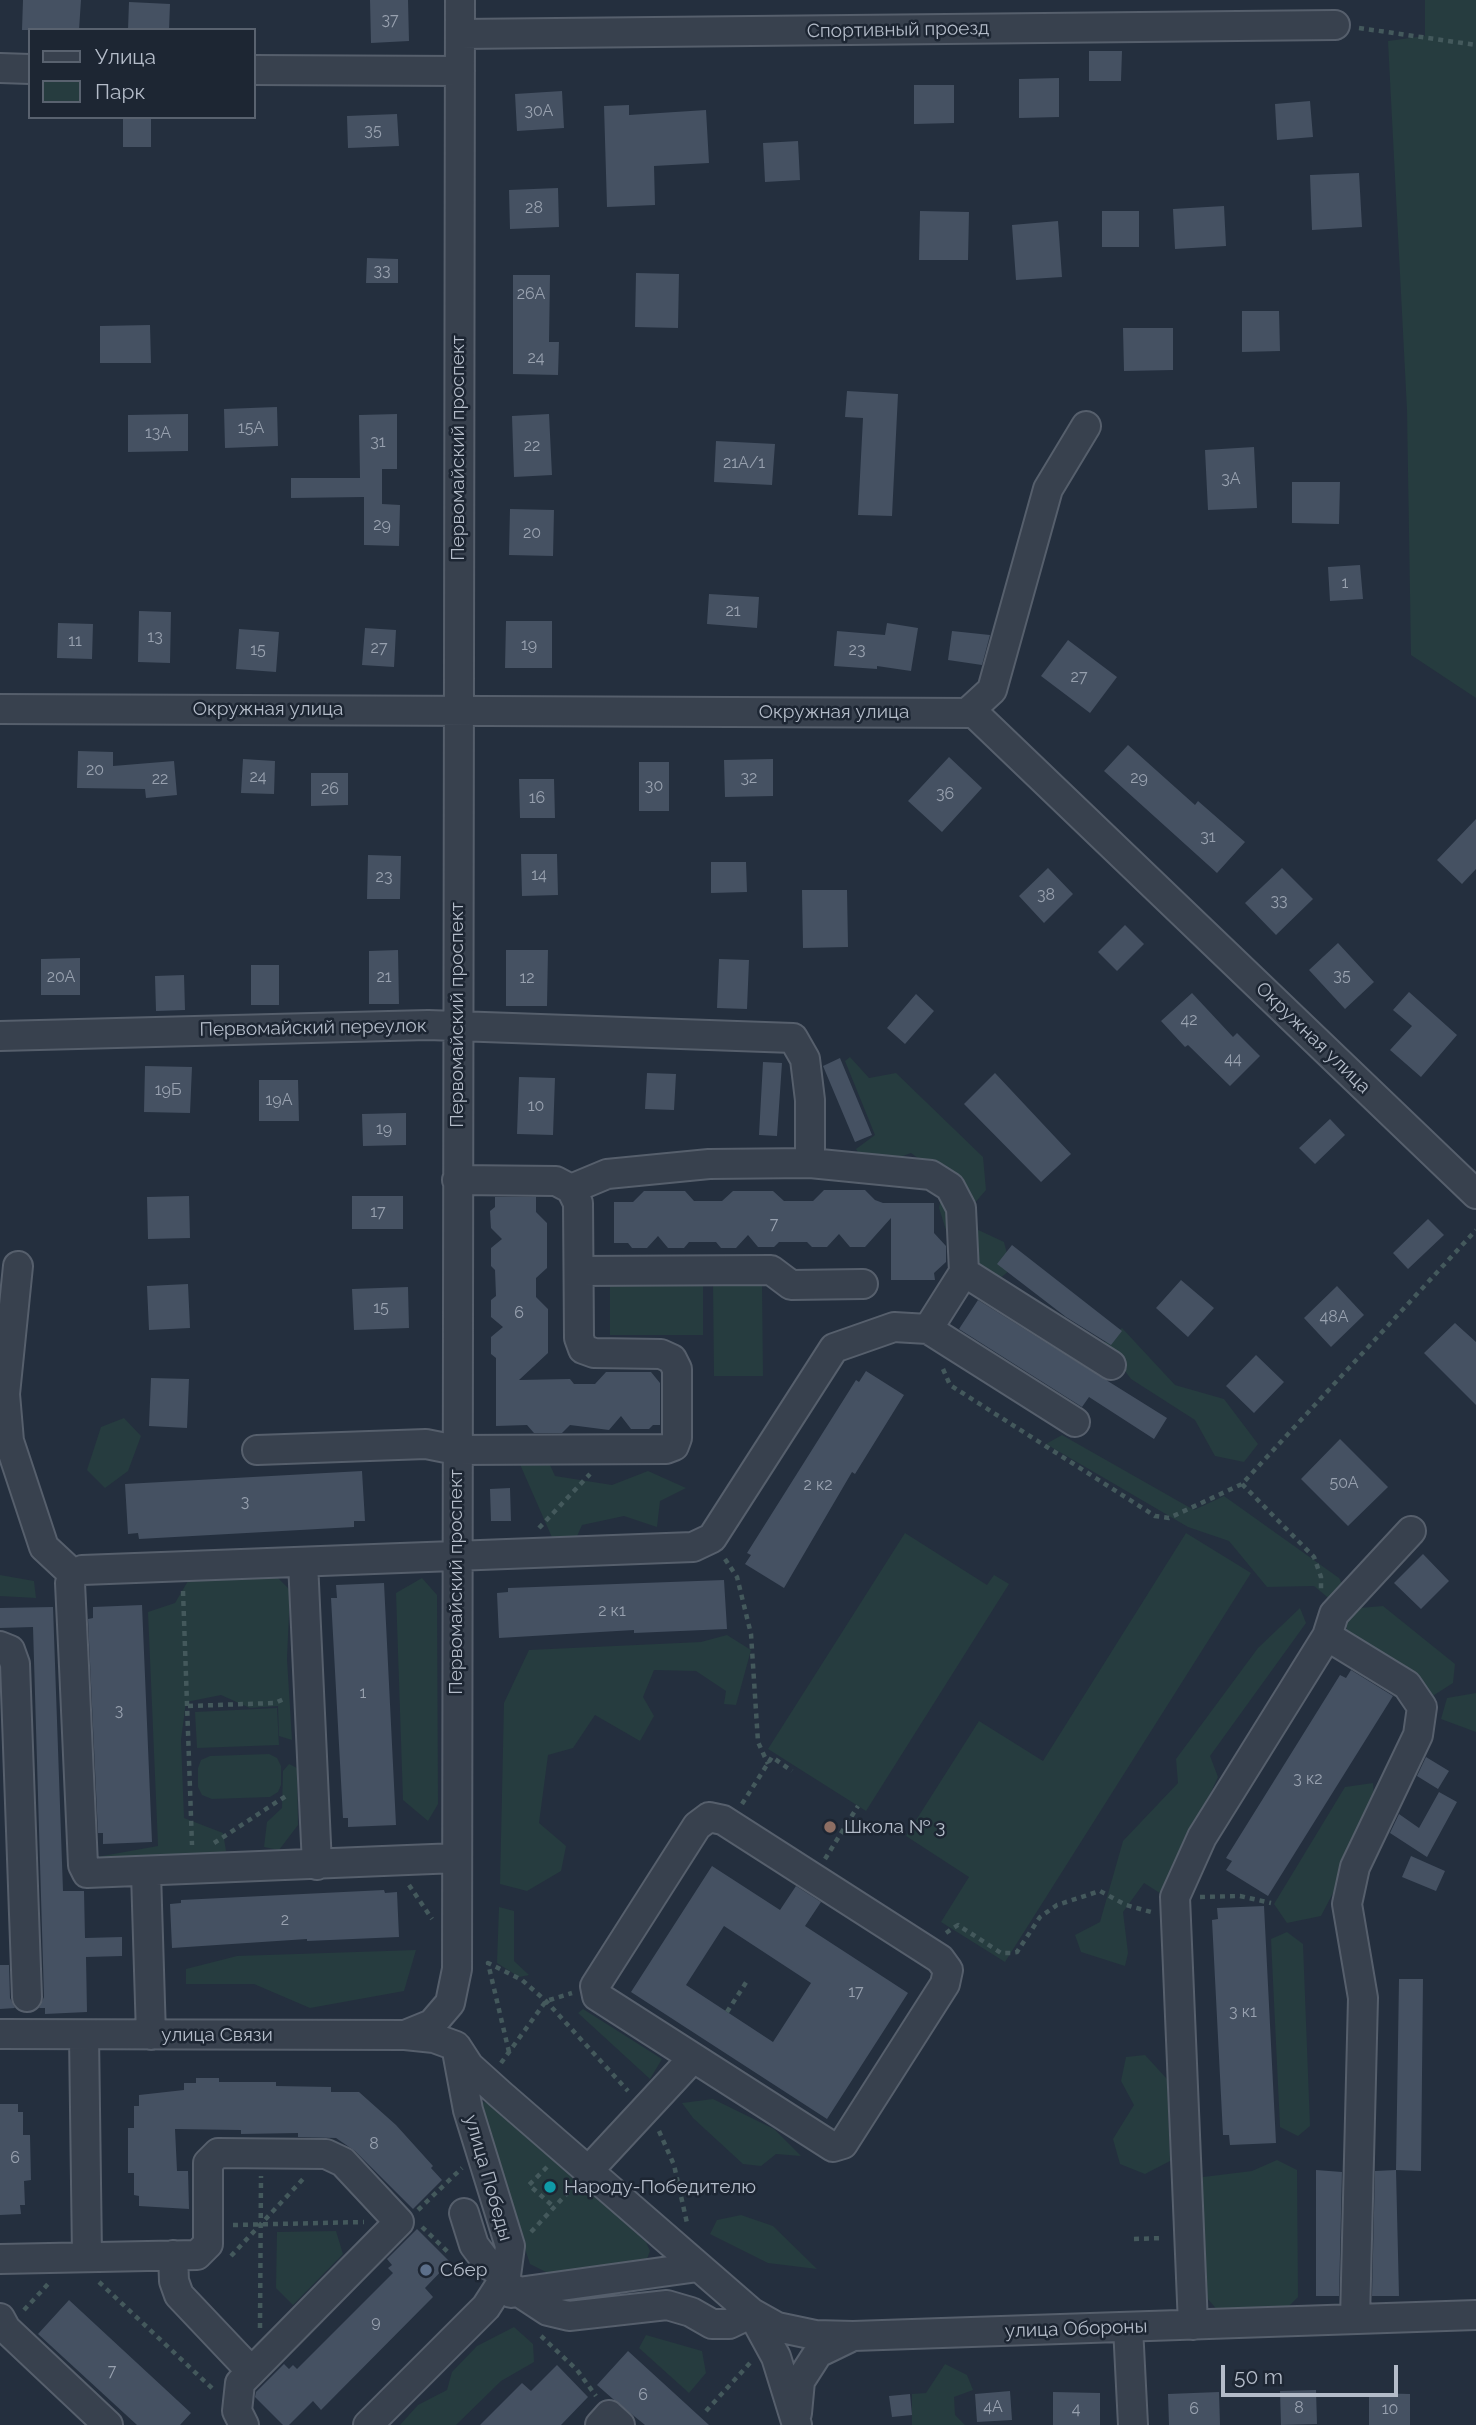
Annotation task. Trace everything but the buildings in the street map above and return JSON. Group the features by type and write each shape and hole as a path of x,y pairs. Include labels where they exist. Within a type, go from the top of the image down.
{"street":[{"name":"Первомайский проспект","path":"441,2013 457,1969 460,0"},
{"name":"Спортивный проезд","path":"460,34 1335,25"},
{"path":"0,68 28,69"},
{"path":"256,70 460,71"},
{"path":"967,713 992,690 1048,489 1086,426"},
{"name":"Окружная улица","path":"0,709 974,713 1476,1194"},
{"name":"Первомайский переулок","path":"0,1036 457,1026 793,1038 805,1059 810,1100 810,1163"},
{"path":"570,1189 607,1174 709,1164 810,1163 931,1175 950,1187 961,1209 964,1272 928,1329"},
{"path":"257,1450 426,1444 456,1450 666,1450 674,1446 677,1438 677,1369 671,1359 661,1354 594,1353 583,1349 579,1338 578,1203 570,1189 556,1181 457,1180"},
{"path":"18,1266 5,1394 9,1441 44,1547 73,1574"},
{"path":"579,1271 771,1270 791,1284 863,1284"},
{"path":"964,1272 1111,1365"},
{"path":"457,1858 146,1873 86,1873 83,1865 70,1583 73,1574 82,1570 693,1547 712,1538 834,1348 894,1327 928,1329 1075,1422"},
{"path":"1193,2325 1174,1906 1202,1838 1327,1636 1334,1614 1411,1531"},
{"path":"303,1562 317,1865"},
{"path":"1327,1636 1407,1685 1422,1707 1418,1735 1355,1867 1348,1904 1363,1998 1355,2319"},
{"path":"0,1646 10,1650 15,1664 12,1948 27,1997"},
{"path":"709,1817 729,1824 940,1958 948,1970 945,1984 843,2144 833,2147 597,1996 595,1986 697,1826 709,1817"},
{"path":"146,1873 151,2035"},
{"name":"улица Связи","path":"0,2034 405,2035 441,2013"},
{"name":"улица Победы","path":"441,2013 456,2046 468,2110 510,2246 511,2283"},
{"path":"84,2035 87,2256"},
{"path":"405,2035 433,2038 456,2046"},
{"name":"улица Обороны","path":"456,2046 468,2066 494,2089 575,2181 658,2233 752,2314 777,2327 815,2335 853,2336 1476,2315"},
{"path":"575,2181 693,2058"},
{"path":"468,2110 470,2099 478,2091 494,2089"},
{"path":"0,2259 197,2255 208,2244 208,2163 218,2153 326,2154 342,2162 411,2221 240,2383 240,2418"},
{"path":"464,2213 474,2245 489,2265 548,2311 569,2316 667,2305 691,2312 712,2323 729,2324 752,2314 776,2357 796,2422"},
{"path":"650,2273 661,2267 667,2255 666,2243 658,2233"},
{"path":"173,2255 174,2281 180,2295 255,2367"},
{"path":"368,2425 511,2283 698,2267"},
{"path":"3,2323 108,2425"},
{"path":"1128,2327 1133,2425"},
{"path":"796,2422 800,2381 818,2353 853,2336"},
{"path":"600,2425 610,2415 620,2425"}],"path":[{"path":"1335,25 1476,46"},
{"path":"928,1329 950,1385 1155,1516 1169,1518 1242,1484 1476,1230"},
{"path":"531,1553 538,1530 589,1479 597,1450"},
{"path":"1242,1484 1314,1557 1321,1577 1321,1595"},
{"path":"712,1538 737,1577 751,1634 758,1742 768,1764"},
{"path":"182,1566 194,1841 190,1849 199,1849"},
{"path":"188,1706 275,1703 288,1698 308,1678"},
{"path":"729,1824 772,1757 792,1771"},
{"path":"210,1846 281,1798 291,1793 314,1792"},
{"path":"813,1878 858,1806"},
{"path":"394,1861 430,1917 438,1923"},
{"path":"929,1952 951,1927 958,1925 1001,1953 1017,1951 1040,1917 1056,1905 1100,1891 1141,1912 1240,1896 1271,1903"},
{"path":"509,2052 488,1963 503,1968 522,1980 546,2001 645,2109 674,2165 690,2234"},
{"path":"727,2012 747,1981"},
{"path":"494,2089 509,2052 546,2001"},
{"path":"255,2367 261,2154"},
{"path":"224,2263 326,2154"},
{"path":"411,2221 467,2162"},
{"path":"554,2207 529,2185 547,2166 555,2174"},
{"path":"529,2234 575,2181"},
{"path":"208,2226 411,2221 451,2255"},
{"path":"1133,2239 1189,2236"},
{"path":"3,2323 56,2276 87,2256 98,2282 240,2418"},
{"path":"533,2328 578,2370 592,2391"},
{"path":"706,2411 750,2363"}],"green space":[{"path":"1425,0 1476,0 1476,698 1411,655 1407,410 1388,41 1425,36"},
{"path":"850,1057 869,1078 896,1073 983,1157 986,1190 959,1221 1004,1242 1011,1269 998,1280 955,1258 939,1208 945,1178 911,1153 868,1169 856,1149 875,1135 845,1061"},
{"path":"610,1282 703,1282 703,1335 610,1335"},
{"path":"713,1282 762,1282 763,1376 714,1376"},
{"path":"1122,1328 1175,1385 1224,1399 1258,1444 1244,1462 1215,1456 1195,1420 1131,1379 1104,1343"},
{"path":"124,1418 141,1436 128,1471 105,1488 87,1470 101,1427"},
{"path":"1062,1435 1194,1510 1224,1496 1339,1578 1345,1589 1332,1601 1314,1586 1267,1587 1229,1541 1188,1527 1046,1444"},
{"path":"519,1462 550,1465 555,1476 612,1485 648,1471 686,1488 660,1501 657,1527 624,1516 582,1525 574,1543 554,1542"},
{"path":"905,1533 987,1585 994,1575 1009,1584 866,1811 768,1749"},
{"path":"1186,1533 1251,1573 1005,1962 941,1922 969,1877 906,1836 979,1721 1043,1761"},
{"path":"0,1575 34,1581 36,1598 0,1596"},
{"path":"277,1577 290,1590 287,1659 292,1740 279,1736 278,1706 250,1708 221,1695 186,1702 181,1740 184,1818 223,1833 226,1851 156,1868 91,1858 158,1846 148,1612 175,1603 188,1581"},
{"path":"422,1578 437,1595 438,1804 428,1821 403,1800 396,1593"},
{"path":"1383,1606 1455,1664 1453,1683 1428,1699 1353,1651 1345,1623 1359,1608"},
{"path":"1300,1608 1306,1623 1210,1756 1218,1777 1163,1895 1144,1883 1123,1912 1128,1953 1125,1966 1081,1952 1075,1935 1100,1922 1123,1841 1178,1783 1176,1759 1258,1648"},
{"path":"727,1635 751,1650 736,1705 724,1704 726,1691 696,1671 654,1670 643,1697 654,1716 640,1741 595,1715 573,1748 548,1755 539,1823 566,1846 561,1871 527,1891 500,1884 504,1703 529,1650 701,1642"},
{"path":"1476,1693 1476,1732 1441,1719 1447,1698"},
{"path":"277,1708 279,1745 197,1748 195,1712"},
{"path":"269,1754 277,1758 281,1766 281,1785 278,1792 270,1797 212,1799 202,1795 198,1787 201,1760 210,1756"},
{"path":"289,1764 297,1768 298,1825 279,1850 264,1847 267,1822 282,1808 283,1771"},
{"path":"1373,1783 1375,1813 1321,1916 1287,1923 1274,1904 1345,1787"},
{"path":"499,1907 514,1911 514,1961 529,1975 519,1977 497,1963"},
{"path":"1287,1932 1303,1944 1310,2126 1298,2136 1280,2127 1271,1939"},
{"path":"416,1950 404,1991 310,2008 254,1984 186,1984 186,1969 237,1956"},
{"path":"583,2009 662,2059 650,2079 578,2013"},
{"path":"1145,2055 1167,2079 1170,2161 1145,2174 1120,2164 1113,2139 1134,2105 1121,2081 1126,2057"},
{"path":"713,2099 774,2129 801,2156 776,2154 761,2166 743,2164 693,2118 682,2103"},
{"path":"482,2102 489,2103 646,2242 650,2251 647,2259 550,2274 530,2264 478,2105"},
{"path":"1277,2160 1297,2170 1298,2297 1286,2309 1220,2313 1206,2297 1204,2269 1194,2250 1203,2177 1252,2171"},
{"path":"741,2215 773,2226 817,2269 768,2263 710,2234 717,2220"},
{"path":"336,2231 343,2254 293,2305 276,2288 277,2232"},
{"path":"514,2327 533,2344 534,2362 501,2381 456,2425 400,2425 418,2405 447,2390 452,2372 477,2346"},
{"path":"646,2335 702,2351 706,2373 689,2393 639,2348"},
{"path":"945,2364 967,2375 973,2390 954,2397 955,2415 965,2425 912,2425 912,2394 926,2393"}],"place":[{"name":"Школа № 3","path":"830,1827"},
{"name":"Народу-Победителю","path":"550,2187"},
{"name":"Сбер","path":"426,2270"}]}
